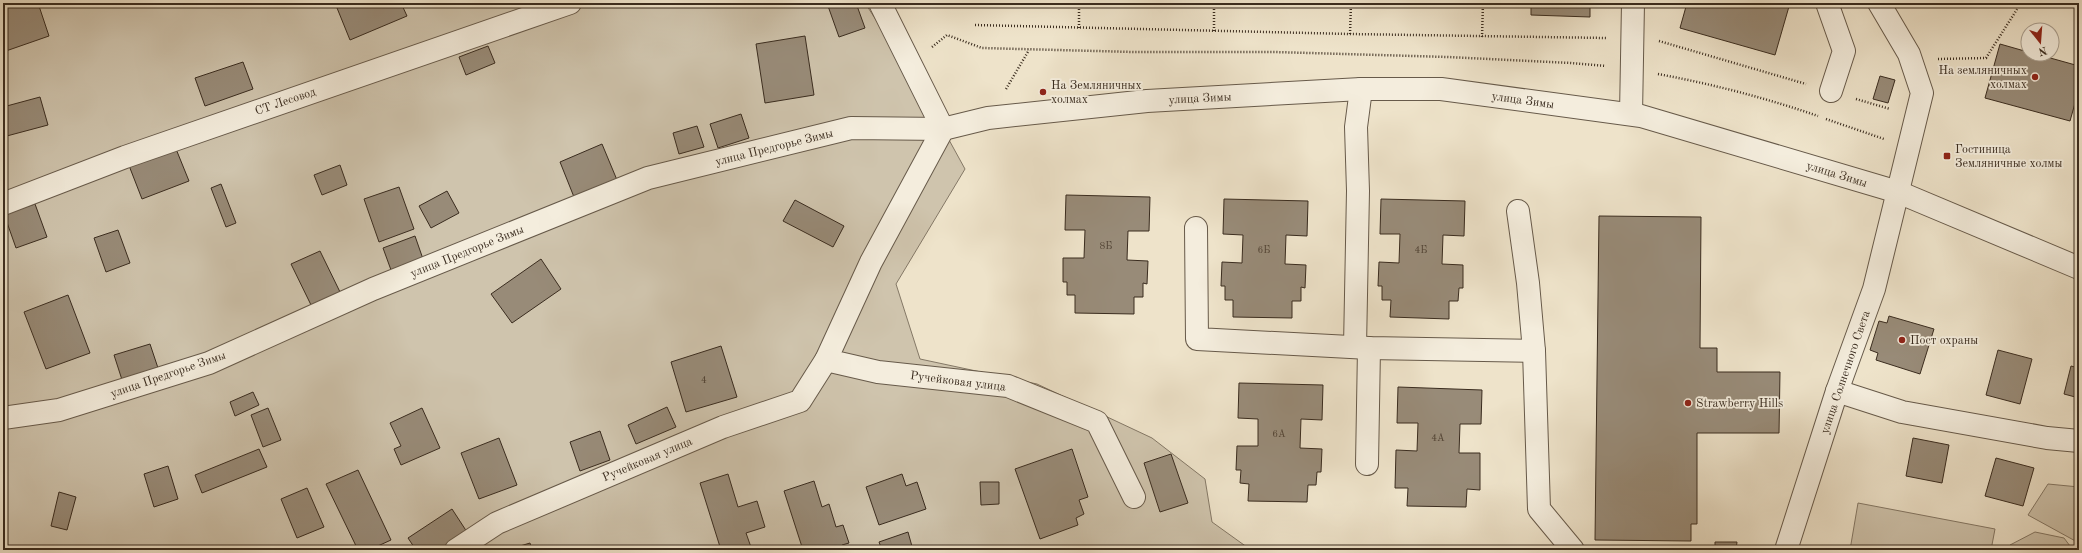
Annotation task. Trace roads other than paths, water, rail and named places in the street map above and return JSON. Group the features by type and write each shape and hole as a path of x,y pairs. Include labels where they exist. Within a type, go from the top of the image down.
{"street":[{"name":"СТ Лесовод","path":"3,204 124,157 570,3"},
{"path":"880,3 943,129"},
{"path":"1631,114 1633,3"},
{"path":"1827,3 1844,51 1831,91"},
{"name":"улица Солнечного Света","path":"1786,550 1837,391 1874,289 1922,92 1909,54 1879,3"},
{"path":"1361,89 1356,139 1367,464"},
{"name":"улица Зимы","path":"943,129 988,118 1147,101 1361,89 1441,89 1641,116 1898,192 2079,268"},
{"name":"улица Предгорье Зимы","path":"3,418 59,410 209,363 373,289 648,178 851,128 943,129"},
{"name":"Ручейковая улица","path":"456,550 497,523 722,427 800,401 826,360 871,262 943,129"},
{"path":"1518,211 1528,283 1534,351 1539,509 1573,550"},
{"path":"1196,228 1197,339 1362,347 1534,351"},
{"name":"Ручейковая улица","path":"826,360 878,372 1008,386 1097,422 1134,497"},
{"path":"1837,391 1902,412 2047,438 2079,441"}],"place":[{"name":"На земляничных холмах","path":"2035,77"},
{"name":"На Земляничных холмах","path":"1043,92"},
{"name":"Гостиница Земляничные холмы","path":"1947,156"},
{"name":"Пост охраны","path":"1902,340"},
{"name":"Strawberry Hills","path":"1688,403"}]}
